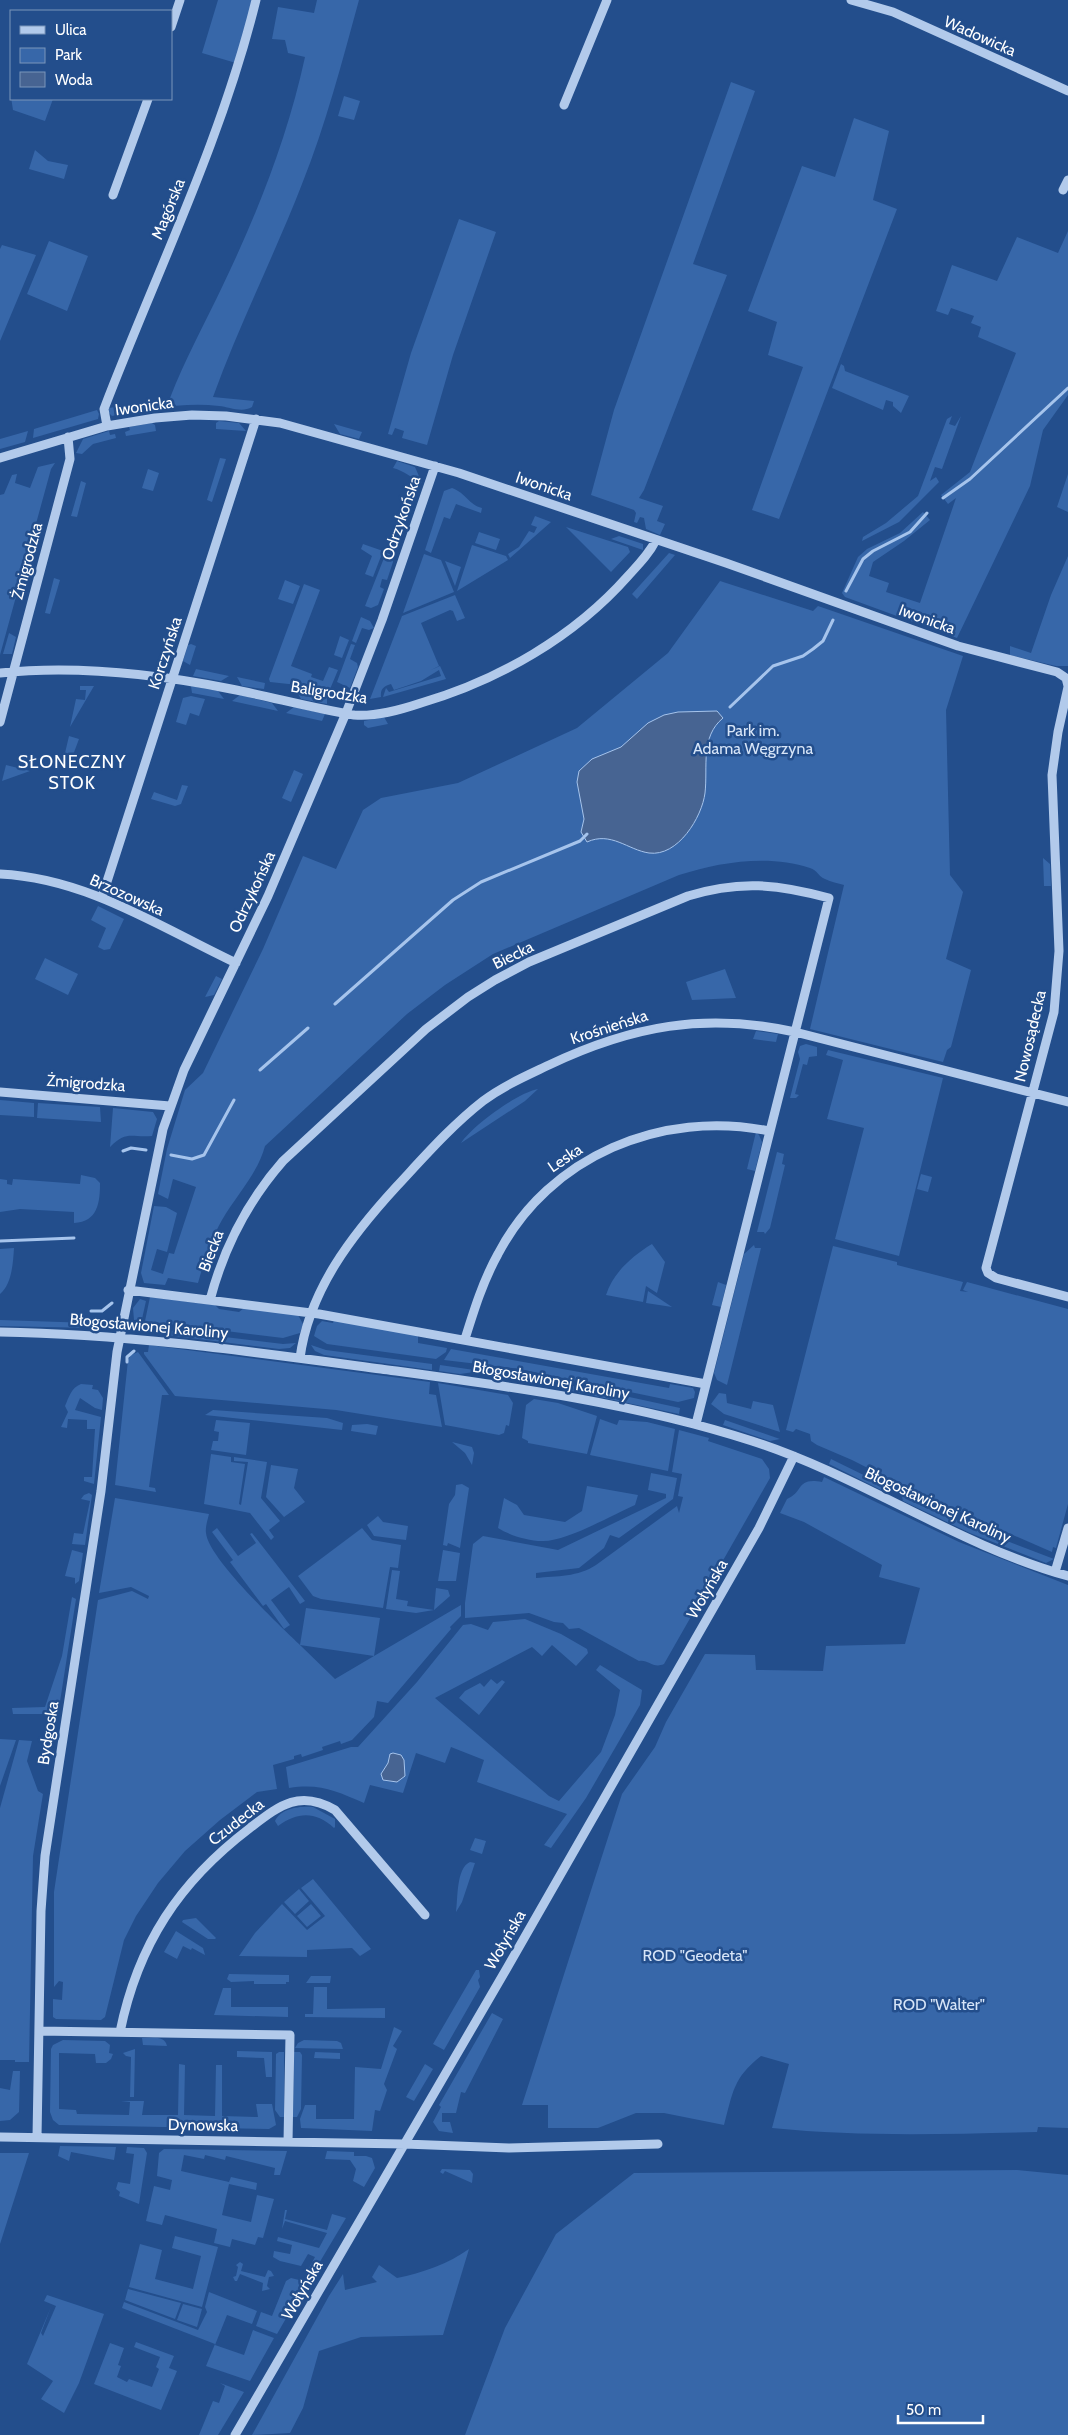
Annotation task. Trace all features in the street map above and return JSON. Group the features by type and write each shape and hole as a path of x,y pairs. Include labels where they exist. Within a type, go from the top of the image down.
{"street":[{"path":"172,24 180,0"},
{"name":"Magórska","path":"107,426 104,409 182,218 232,88 256,0"},
{"path":"564,105 607,0"},
{"name":"Wadowicka","path":"855,1 898,14 1068,92"},
{"path":"113,195 148,100"},
{"path":"1063,190 1068,180"},
{"name":"Iwonicka","path":"0,458 107,426 155,418 192,415 256,419 280,423 434,466 656,540 958,646 1057,672 1067,684"},
{"name":"Korczyńska","path":"102,897 256,419"},
{"name":"Żmigrodzka","path":"0,722 70,459 68,437"},
{"name":"Odrzykońska","path":"120,1337 128,1290 160,1142 170,1106 184,1070 268,896 346,714 380,625 434,466"},
{"name":"Baligrodzka","path":"0,673 78,671 172,678 346,714 363,716 395,711 456,693 527,658 558,638 590,614 647,556 656,540"},
{"name":"Nowosądecka","path":"1067,684 1052,775 1059,944 1054,1012 986,1268 988,1273 996,1278 1068,1297"},
{"name":"Brzozowska","path":"0,874 38,878 102,897 236,963"},
{"name":"Biecka","path":"210,1300 220,1265 234,1231 263,1184 283,1161 439,1018 495,980 529,962 705,891 764,884 829,898 794,1032"},
{"name":"Krośnieńska","path":"300,1358 313,1313 327,1279 342,1252 365,1220 459,1121 502,1088 599,1043 654,1027 725,1022 794,1032 1068,1102"},
{"path":"696,1424 794,1032"},
{"name":"Żmigrodzka","path":"0,1092 170,1106"},
{"name":"Leska","path":"466,1339 486,1278 508,1236 530,1207 552,1185 574,1169 611,1147 663,1130 708,1125 769,1131"},
{"path":"128,1290 313,1313 466,1339 706,1384"},
{"name":"Błogosławionej Karoliny","path":"0,1332 120,1337 300,1358 547,1393 608,1404 696,1424 794,1456 855,1483 955,1533 1068,1576"},
{"name":"Bydgoska","path":"37,2137 41,1905 44,1856 101,1491 120,1337"},
{"name":"Wołyńska","path":"235,2435 405,2144 759,1528 794,1456"},
{"path":"1055,1572 1068,1528"},
{"name":"Czudecka","path":"120,2032 136,1974 154,1934 174,1903 217,1854 275,1809 289,1802 316,1801 335,1810 425,1915"},
{"path":"39,2031 290,2035 288,2142"},
{"name":"Dynowska","path":"0,2137 541,2148 658,2144"}],"green space":[{"path":"218,0 252,0 236,63 202,53"},
{"path":"317,0 359,0 333,93 311,161 213,397 254,401 252,407 240,410 219,406 193,405 152,409 112,416 108,412 109,408 170,398 260,202 290,116 305,57 288,53 285,40 272,39 278,7 314,13"},
{"path":"731,82 755,91 693,264 727,275 644,490 639,498 663,506 657,521 665,524 660,535 646,529 644,518 640,517 637,523 634,522 636,513 634,510 591,495 614,410"},
{"path":"344,96 360,101 354,120 338,116"},
{"path":"11,100 53,100 45,121 13,110"},
{"path":"854,118 889,131 873,200 897,209 779,519 752,510 803,367 768,355 777,322 748,311 802,166 835,177"},
{"path":"35,150 48,161 68,165 64,179 29,169"},
{"path":"459,219 496,232 453,355 427,445 402,438 404,431 395,428 392,435 388,434 411,353"},
{"path":"1068,231 1068,395 1043,430 1030,486 957,638 845,597 842,593 858,557 867,549 900,533 923,512 930,520 873,562 869,576 889,583 886,592 920,603 956,498 948,504 941,495 970,472 1016,353 978,337 981,327 971,323 974,316 951,308 948,315 936,311 952,265 997,281 1017,237 1058,253"},
{"path":"49,241 88,256 67,311 27,294"},
{"path":"2,245 36,255 0,341 0,249"},
{"path":"841,364 844,366 845,371 909,396 901,413 893,406 893,402 886,400 883,410 832,388"},
{"path":"97,410 99,414 98,419 33,438 34,429"},
{"path":"952,416 949,424 955,426 961,416 942,469 935,467 930,481 936,477 939,482 899,522 862,541 863,537 886,523 918,496 947,419"},
{"path":"219,421 239,423 246,431 216,429 216,423"},
{"path":"152,423 155,425 156,431 126,436 125,432 130,430 129,427"},
{"path":"334,424 362,432 359,439 340,434"},
{"path":"28,431 25,442 0,449 0,439"},
{"path":"109,431 110,435 115,434 116,438 93,444 82,454 76,453 83,439"},
{"path":"220,458 226,459 212,502 207,500"},
{"path":"397,461 415,467 422,483 393,468"},
{"path":"55,463 51,469 0,655 0,495 4,494 12,475 17,474 15,483 30,488 38,467"},
{"path":"148,469 159,473 153,491 142,488"},
{"path":"1068,474 1068,512 1057,507"},
{"path":"81,481 86,483 77,517 71,516"},
{"path":"452,488 482,508 481,513 456,504 450,519 444,517 431,553 425,550 444,491"},
{"path":"535,516 551,522 510,558 508,554 519,547 529,531 534,533 537,527 531,525"},
{"path":"566,527 628,547 630,552 611,572"},
{"path":"479,532 500,539 496,550 475,543"},
{"path":"619,536 643,544 643,550 611,539"},
{"path":"363,544 383,551 373,577 365,574 372,556 361,549"},
{"path":"472,545 506,556 508,560 457,591"},
{"path":"386,553 392,555 393,562 387,580 382,579 380,587 384,589 378,605 371,608 365,606"},
{"path":"669,553 675,555 637,599 632,594"},
{"path":"424,554 441,560 454,592 403,613"},
{"path":"1068,556 1068,666 1056,666 1010,655 1010,646 1031,653 1051,595"},
{"path":"445,561 461,567 455,586"},
{"path":"54,578 60,580 50,614 45,613"},
{"path":"285,580 300,586 293,604 278,599"},
{"name":"Park im. Adama Węgrzyna","path":"720,581 813,611 818,606 963,656 946,710 950,875 963,892 946,959 971,970 951,1047 947,1050 943,1062 810,1029 844,885 823,878 810,868 778,861 744,861 694,870 493,954 445,985 407,1014 265,1146 252,1175 218,1227 198,1283 168,1278 165,1285 144,1283 141,1273 154,1206 166,1207 177,1213 167,1252 157,1249 151,1270 163,1274 169,1253 174,1254 196,1187 173,1179 168,1199 158,1194 167,1149 185,1090 203,1073 263,949 303,856 336,869 363,810 381,798 458,783 577,728 668,653"},
{"path":"304,584 320,590 291,666 312,674 311,677 323,681 329,667 338,670 328,694 297,688 298,685 270,682 269,679"},
{"path":"455,595 465,618 457,621 453,611 450,610 421,623 439,666 431,670 440,666 446,679 383,697 386,688 389,692 441,676 439,670 421,681 394,690 391,684 384,687 381,697 370,699 402,616"},
{"path":"361,617 370,621 374,628 369,630 362,628 356,643 352,641"},
{"path":"9,633 16,637 12,654 3,654"},
{"path":"340,636 349,640 342,658 334,655"},
{"path":"351,644 355,645 350,659 357,663 358,667 350,688 337,682"},
{"path":"188,645 196,646 190,665 183,661"},
{"path":"196,669 229,676 221,681 193,676"},
{"path":"237,677 265,683 264,689 242,686"},
{"path":"80,686 94,686 70,727 76,699 85,700 86,690 80,690"},
{"path":"191,686 218,691 224,699 192,693"},
{"path":"296,690 327,697 327,704 301,699"},
{"path":"240,695 272,703 278,711 232,701"},
{"path":"191,696 205,699 199,716 190,713 186,725 176,722 183,698"},
{"path":"294,707 325,714 322,721 286,713"},
{"path":"384,717 388,724 368,728 364,725 364,721"},
{"path":"69,736 79,739 73,755 65,753"},
{"path":"6,765 30,771 2,781"},
{"path":"294,770 303,774 291,802 282,798"},
{"path":"182,785 188,786 181,804 175,806 151,799 154,792 177,800"},
{"path":"1043,858 1050,864 1051,886 1044,886"},
{"path":"98,906 124,919 110,949 104,950 98,947 106,928 91,920"},
{"path":"45,958 78,974 68,995 35,979"},
{"path":"725,969 736,998 692,1000 686,982"},
{"path":"216,976 222,979 214,995 205,997"},
{"path":"756,1031 778,1034 776,1042 753,1039"},
{"path":"806,1044 817,1047 817,1056 809,1057 807,1065 803,1064 795,1094 799,1095 796,1098 790,1098 800,1059 798,1052 800,1046"},
{"path":"828,1050 943,1078 899,1256 835,1239 864,1128 827,1119 843,1060 826,1055"},
{"path":"538,1089 525,1101 461,1143 485,1119 507,1103"},
{"path":"0,1100 34,1103 34,1117 0,1115"},
{"path":"38,1103 100,1107 101,1122 37,1118"},
{"path":"113,1108 153,1112 157,1119 152,1136 121,1138 110,1147"},
{"path":"756,1132 762,1142 755,1171 747,1169"},
{"path":"777,1152 784,1154 782,1164 785,1165 770,1228 765,1234 764,1232 757,1232"},
{"path":"921,1174 932,1177 928,1192 917,1189"},
{"path":"81,1175 95,1178 100,1183 96,1210 93,1215 82,1222 74,1223 74,1212 20,1209 0,1212 0,1179 7,1180 7,1184 12,1185 13,1179 80,1184"},
{"path":"652,1244 665,1262 657,1293 646,1286 643,1302 606,1295 618,1272 637,1254"},
{"path":"754,1245 755,1248 761,1248 727,1385 717,1380 714,1373 744,1254"},
{"path":"833,1246 897,1262 897,1265 963,1282 960,1291 968,1292 963,1290 967,1282 1068,1309 1068,1504 1056,1548 1053,1547 1052,1552 917,1493 852,1460 817,1445 811,1441 810,1434 796,1429 793,1432 786,1430"},
{"path":"14,1248 9,1279 0,1294 0,1249"},
{"path":"718,1282 726,1285 721,1307 712,1305"},
{"path":"648,1291 672,1307 646,1303"},
{"path":"150,1297 215,1305 219,1309 239,1312 244,1308 298,1315 303,1324 300,1333 283,1338 145,1321"},
{"path":"140,1299 146,1301 142,1319 134,1320 133,1308"},
{"path":"0,1320 91,1323 91,1328 0,1326"},
{"path":"334,1320 418,1335 418,1343 447,1348 446,1352 436,1359 327,1344 314,1336 317,1326 322,1321 333,1323"},
{"path":"150,1328 283,1344 296,1343 290,1348 279,1349 150,1333"},
{"path":"149,1345 430,1382 429,1394 436,1395 442,1427 336,1410 175,1396 144,1354 144,1352 148,1352"},
{"path":"311,1345 326,1350 432,1364 432,1370 324,1355 315,1351"},
{"path":"451,1349 669,1388 670,1384 693,1388 695,1392 694,1398 678,1402 520,1369 444,1360"},
{"path":"138,1352 169,1395 162,1395 149,1487 155,1488 156,1492 115,1485 128,1360 131,1355"},
{"path":"440,1365 481,1371 460,1374 439,1371"},
{"path":"516,1376 597,1390 680,1408 679,1414 553,1387"},
{"path":"438,1383 508,1395 513,1403 509,1426 506,1425 504,1433 499,1435 445,1425"},
{"path":"81,1384 93,1385 92,1389 98,1390 103,1398 102,1410 95,1408 80,1398 75,1410 101,1417 94,1484 84,1481 84,1477 92,1477 95,1429 87,1429 87,1420 68,1419 67,1428 61,1427 68,1412 65,1406 69,1396"},
{"path":"719,1393 726,1394 727,1403 751,1409 753,1401 773,1405 780,1432 724,1414 711,1404"},
{"path":"534,1399 558,1403 597,1416 587,1454 528,1443 528,1441 522,1438 526,1405"},
{"path":"213,1410 327,1418 343,1423 342,1430 205,1415"},
{"path":"600,1419 617,1425 619,1420 647,1422 675,1429 668,1471 590,1455"},
{"path":"216,1420 250,1423 246,1455 211,1450 213,1441 218,1441 219,1432 214,1431"},
{"path":"725,1420 780,1439 770,1441 723,1425"},
{"path":"367,1424 378,1426 376,1435 351,1431 352,1425"},
{"path":"679,1430 709,1438 708,1441 762,1459 769,1469 770,1478 664,1664 654,1665 645,1661 639,1661 579,1628 569,1629 563,1623 554,1622 529,1613 465,1618 465,1603 473,1544 483,1536 558,1550 666,1498 666,1494 648,1490 651,1473 677,1478 673,1499 619,1538 610,1535 604,1548 579,1568 536,1573 536,1578 559,1576 575,1574 589,1569 677,1506 679,1513 683,1497 678,1496 682,1474 672,1472"},
{"path":"452,1442 472,1447 474,1453 472,1465 465,1453"},
{"path":"211,1454 231,1457 231,1462 245,1464 239,1504 241,1505 248,1462 234,1461 234,1457 267,1462 261,1498 280,1521 269,1530 274,1537 271,1540 250,1513 204,1504"},
{"path":"831,1459 892,1489 883,1491 829,1464"},
{"path":"271,1465 298,1469 294,1488 305,1502 284,1517 266,1497"},
{"path":"824,1477 959,1542 1068,1585 1068,2128 1038,2127 1037,2132 905,2134 838,2133 772,2128 789,2064 761,2056 745,2071 735,2086 724,2125 664,2113 636,2113 598,2128 548,2128 548,2105 522,2105 622,1794 655,1747 666,1722 705,1654 755,1655 756,1670 823,1671 826,1646 905,1644 920,1588 879,1577 882,1565 804,1522 780,1513 787,1499 796,1493 804,1483 822,1482"},
{"path":"462,1484 469,1488 460,1548 448,1543 447,1546 443,1545 449,1504 455,1495 456,1485"},
{"path":"587,1486 638,1495 635,1505 576,1533 552,1540 537,1541 525,1539 498,1528 504,1498 517,1505 524,1515 565,1522 582,1511"},
{"path":"89,1493 92,1495 85,1545 72,1544 74,1533 83,1534 90,1501 81,1499"},
{"path":"901,1493 981,1531 1054,1559 1046,1563 970,1533 903,1501"},
{"path":"115,1498 209,1514 206,1533 210,1544 231,1574 262,1608 335,1679 461,1605 461,1616 388,1703 377,1701 374,1717 352,1740 341,1744 340,1741 322,1747 323,1750 302,1757 301,1754 294,1756 294,1759 273,1765 277,1789 257,1792 220,1820 185,1851 158,1883 136,1916 124,1940 105,2017 101,2020 56,2019 53,2017 53,1999 62,2000 63,1982 59,1981 54,1987 54,1892 98,1600 132,1591 148,1599 149,1596 131,1587 99,1593"},
{"path":"378,1516 383,1522 408,1526 406,1540 374,1536 367,1525"},
{"path":"217,1528 238,1556 256,1543 250,1534 252,1533 305,1601 300,1604 289,1587 271,1600 290,1625 284,1629 266,1604 263,1606 230,1562 233,1560 212,1532"},
{"path":"362,1528 372,1540 401,1545 398,1568 390,1567 383,1608 321,1599 313,1596 298,1576"},
{"path":"72,1550 83,1553 79,1581 75,1584 75,1578 65,1576"},
{"path":"443,1550 460,1553 456,1581 438,1581"},
{"path":"392,1570 400,1571 396,1599 408,1601 407,1606 434,1610 416,1613 386,1609"},
{"path":"436,1588 448,1590 450,1596 434,1610"},
{"path":"72,1597 76,1599 59,1708 50,1714 13,1714 12,1708 45,1707 62,1656"},
{"path":"306,1608 380,1618 374,1656 300,1645"},
{"path":"525,1619 561,1634 587,1649 588,1653 576,1666 552,1645 542,1656 532,1647 435,1698 549,1796 559,1801 601,1752 615,1715 620,1690 596,1670 600,1665 642,1690 640,1705 586,1798 551,1848 544,1845 567,1814 477,1782 484,1760 451,1747 445,1763 416,1753 403,1793 370,1785 364,1803 319,1787 289,1788 286,1767 351,1747 358,1747 417,1682 463,1625 471,1624 488,1630 493,1622"},
{"path":"491,1679 497,1684 502,1680 505,1682 479,1715 459,1698 465,1691 480,1683 484,1687"},
{"path":"0,1739 16,1740 0,1786"},
{"path":"19,1740 32,1741 27,1761 38,1791 43,1794 33,1856 29,2062 0,2060 0,1808"},
{"path":"302,1807 313,1807 335,1819 335,1827 313,1816 306,1815 285,1821 278,1826 275,1821 286,1811"},
{"path":"475,1838 486,1841 482,1854 470,1850"},
{"path":"470,1862 475,1863 462,1902 456,1912 460,1877 465,1865"},
{"path":"313,1879 371,1949 360,1956 352,1948 307,1950 307,1957 239,1956 255,1933 282,1904 307,1930 325,1916 301,1888"},
{"path":"299,1889 309,1901 295,1914 284,1902"},
{"path":"311,1904 321,1916 307,1927 297,1916"},
{"path":"196,1918 215,1939 208,1939 182,1922 183,1920"},
{"path":"176,1931 203,1948 205,1955 192,1948 191,1950 183,1946 177,1959 164,1952"},
{"path":"476,1970 479,1970 480,1977 478,1980 480,1987 444,2050 433,2044"},
{"path":"229,1974 289,1975 289,1982 286,1982 286,1984 254,1984 254,1981 231,1982 227,1979"},
{"path":"311,1976 331,1976 330,1983 306,1983"},
{"path":"314,1987 327,1987 327,2009 385,2008 385,2018 305,2017 305,2014 313,2014"},
{"path":"223,1988 231,1988 231,2007 288,2007 288,2017 214,2015"},
{"path":"492,2013 503,2019 465,2093 461,2092 456,2113 442,2113 442,2122 450,2122 453,2133 439,2131 433,2122 441,2107 439,2105"},
{"path":"394,2027 402,2031 393,2046 397,2049 384,2084 387,2090 380,2111 375,2110 372,2131 301,2128 300,2119 305,2105 316,2105 316,2119 354,2119 355,2067 381,2069"},
{"path":"142,2038 161,2039 166,2042 167,2046 143,2045"},
{"path":"63,2040 105,2041 110,2045 109,2053 113,2054 106,2063 96,2063 95,2054 59,2053 59,2109 76,2110 77,2114 129,2115 130,2102 121,2101 144,2101 142,2115 178,2115 179,2064 185,2065 184,2115 215,2116 216,2065 222,2065 222,2116 258,2117 256,2104 272,2104 276,2125 269,2129 59,2125 53,2120 50,2112 51,2049 53,2045"},
{"path":"304,2040 337,2041 341,2043 343,2049 295,2048 298,2043"},
{"path":"135,2049 134,2097 130,2097 131,2057 123,2053"},
{"path":"237,2051 272,2052 272,2077 266,2077 264,2058 237,2057"},
{"path":"284,2052 284,2117 280,2117 275,2110 276,2054"},
{"path":"294,2052 300,2052 302,2055 301,2109 297,2117 293,2117"},
{"path":"315,2052 340,2053 340,2059 314,2058"},
{"path":"425,2064 433,2069 414,2101 406,2097"},
{"path":"13,2071 20,2071 19,2112 10,2120 0,2121 0,2088 10,2090"},
{"path":"60,2146 116,2147 114,2160 71,2152 69,2161 58,2156"},
{"path":"127,2147 144,2148 147,2153 139,2204 119,2196 120,2192 116,2189 118,2182 130,2184 134,2154 126,2153"},
{"path":"164,2149 287,2151 280,2175 274,2175 275,2168 226,2156 225,2160 205,2155 204,2159 184,2155 181,2171 229,2182 231,2177 257,2183 256,2190 229,2184 222,2215 251,2222 257,2195 274,2199 263,2238 258,2237 255,2245 232,2239 230,2247 214,2243 217,2229 165,2215 162,2225 146,2221 154,2186 170,2190 172,2180 157,2176 159,2153"},
{"path":"327,2151 354,2152 354,2156 372,2158 375,2168 364,2187 353,2181 356,2169 350,2160 325,2159"},
{"path":"0,2153 29,2153 0,2244"},
{"path":"442,2169 470,2170 473,2174 472,2183 445,2171 443,2174 440,2172"},
{"path":"1017,2170 1068,2175 1068,2435 465,2435 505,2328 556,2234 634,2173"},
{"path":"285,2210 287,2210 285,2219 327,2230 332,2214 346,2218 315,2270 309,2268 315,2257 308,2254 301,2266 280,2261 273,2257 274,2251 290,2254 292,2245 277,2241 278,2237 319,2248 327,2233 285,2221 282,2229"},
{"path":"175,2236 218,2247 202,2307 129,2287 140,2244 162,2250 155,2279 193,2289 201,2256 172,2248"},
{"path":"469,2249 443,2335 361,2337 319,2351 303,2408 290,2433 252,2435 343,2274 345,2290 377,2282 372,2277 379,2265 397,2278 434,2267"},
{"path":"240,2262 243,2264 241,2271 265,2277 268,2270 271,2271 274,2276 269,2277 267,2286 270,2289 262,2291 263,2283 240,2274 237,2281 235,2281 233,2277 236,2276 238,2267 236,2265"},
{"path":"291,2278 307,2282 277,2334 256,2326 261,2312 272,2316 286,2281"},
{"path":"128,2289 181,2303 175,2319 125,2300"},
{"path":"209,2292 257,2311 252,2324 227,2315 215,2345 244,2355 253,2330 274,2338 250,2381 206,2366 215,2344 122,2308 124,2302 198,2330 207,2312 205,2307"},
{"path":"47,2295 104,2314 79,2383 64,2413 41,2399 53,2381 27,2364 51,2307 41,2333 43,2336 56,2306 44,2301"},
{"path":"183,2304 202,2309 197,2327 177,2320"},
{"path":"136,2342 174,2356 169,2368 177,2371 161,2410 94,2384 110,2343 124,2348 118,2365 121,2366 117,2377 127,2382 129,2379 152,2387 159,2369 156,2367 160,2357 134,2347"},
{"path":"220,2383 244,2392 218,2435 199,2435 213,2401 219,2403 225,2386"}],"water":[{"path":"717,711 723,718 711,734 708,743 703,803 694,824 687,834 670,849 660,853 641,851 612,840 596,839 587,842 581,832 584,819 577,782 579,771 592,759 621,747 648,723 664,715 678,712"},
{"path":"390,1754 401,1755 404,1760 405,1776 397,1782 383,1780 381,1774 388,1763"}],"waterway":[{"path":"943,498 970,479 1068,388"},
{"path":"846,591 863,559 873,551 910,532 927,513"},
{"path":"730,707 773,666 803,656 823,641 833,620"},
{"path":"335,1004 453,900 481,882 580,841 587,834"},
{"path":"260,1070 308,1028"},
{"path":"171,1155 192,1159 204,1155 234,1100"},
{"path":"123,1151 131,1148 146,1150"},
{"path":"0,1241 74,1238"},
{"path":"91,1311 102,1311 112,1303"},
{"path":"127,1362 127,1357 134,1351"}],"district":[{"name":"SŁONECZNY STOK","path":"72,772"}],"park label":[{"name":"ROD \"Geodeta\"","path":"695,1955"},
{"name":"ROD \"Walter\"","path":"939,2004"}]}
